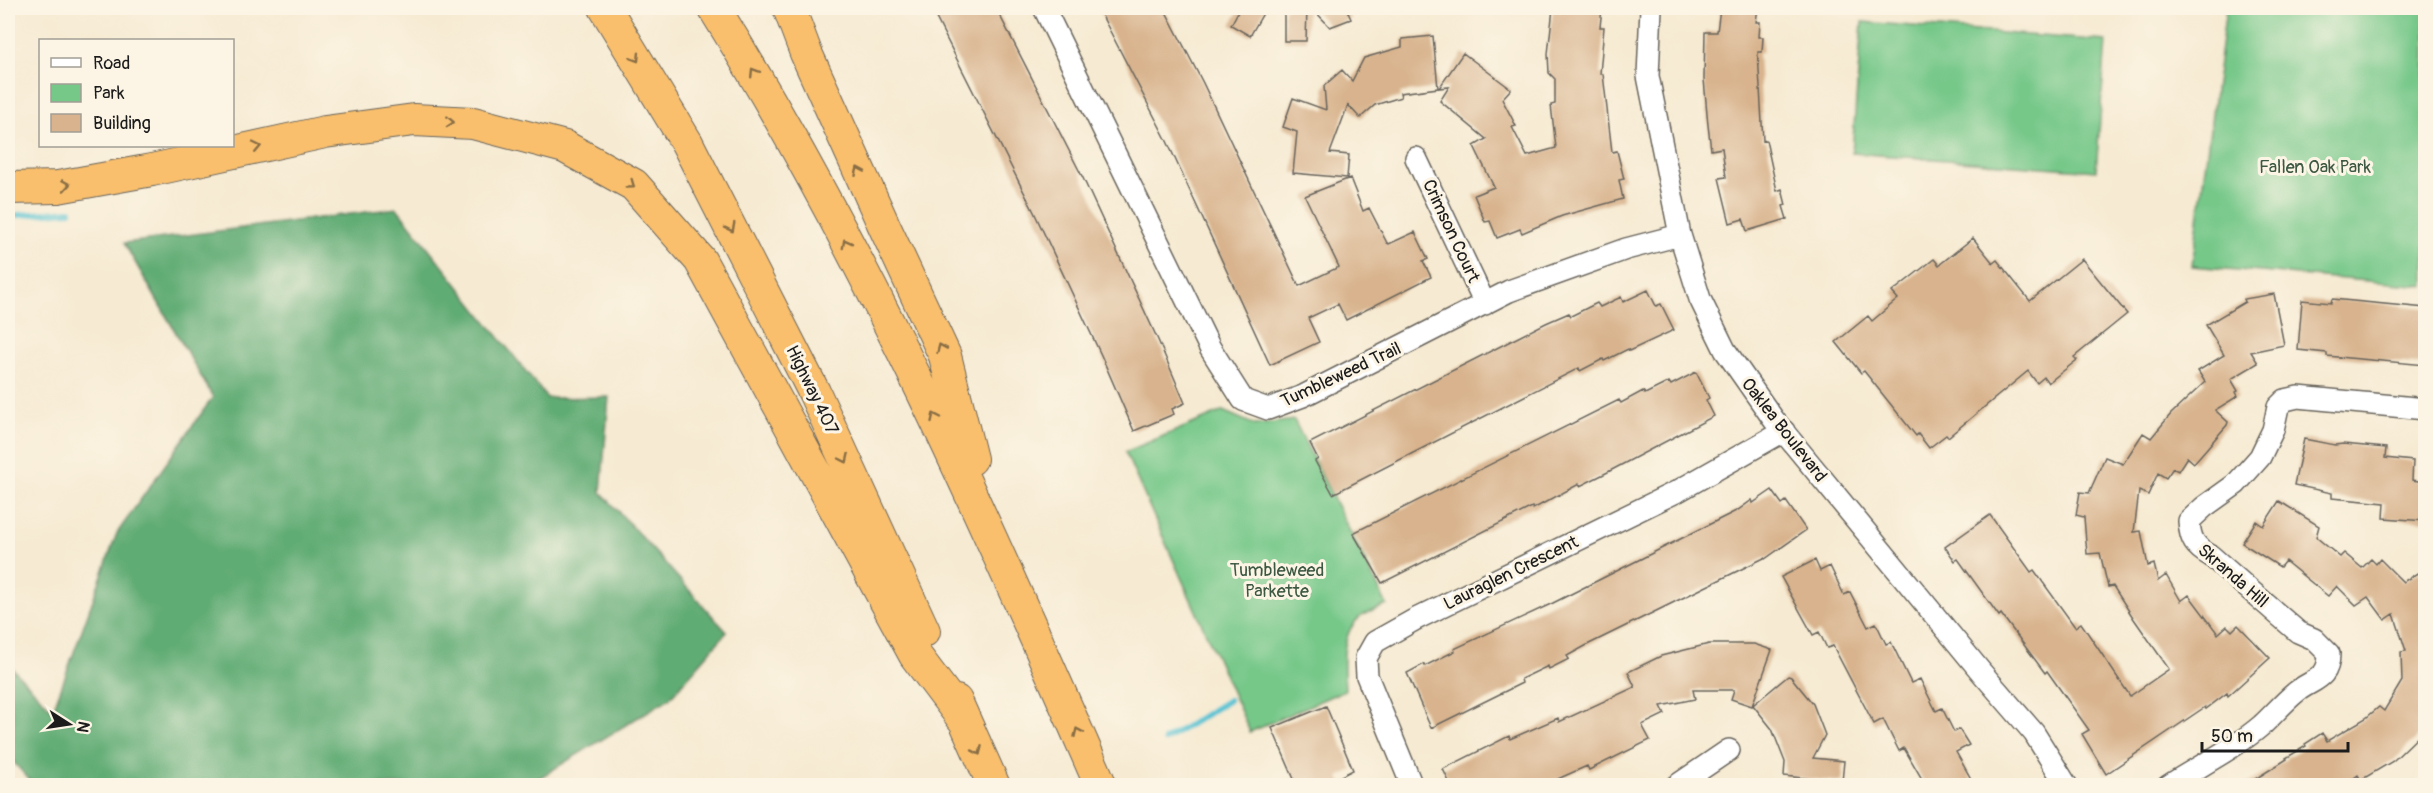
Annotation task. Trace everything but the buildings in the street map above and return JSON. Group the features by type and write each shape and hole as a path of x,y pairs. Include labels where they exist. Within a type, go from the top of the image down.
{"highway":[{"name":"Highway 407","path":"605,8 687,143 814,392 994,786"},
{"path":"714,8 767,92 908,361 987,527 1101,786"},
{"path":"789,8 806,52 876,209 945,356 987,527"},
{"path":"8,188 58,187 152,170 325,132 414,120 473,123 565,147 634,185 700,260 915,655 964,720"}],"street":[{"name":"Tumbleweed Trail","path":"1044,8 1210,348 1243,400 1268,409 1303,396 1509,291 1626,249 1680,235"},
{"name":"Oaklea Boulevard","path":"1651,8 1648,76 1680,235 1700,299 1725,350 1784,431 1974,664 2034,733 2067,786"},
{"name":"Crimson Court","path":"1416,158 1485,304"},
{"name":"Skranda Hill","path":"2168,786 2244,739 2296,692 2316,681 2329,666 2328,654 2314,639 2298,632 2211,556 2195,546 2189,533 2189,521 2236,484 2260,457 2273,430 2278,407 2285,400 2298,397 2426,409"},
{"name":"Lauraglen Crescent","path":"1412,786 1368,676 1366,658 1375,642 1416,619 1678,491 1784,431"},
{"path":"1676,786 1729,750"}],"green space":[{"name":"Fallen Oak Park","path":"2226,8 2425,8 2425,286 2192,266"},
{"path":"1862,22 2106,41 2096,171 1852,153"},
{"path":"397,208 547,398 609,397 601,492 727,632 670,698 528,785 34,785 8,756 8,664 53,710 117,533 213,397 124,243"},
{"name":"Tumbleweed Parkette","path":"1223,411 1255,425 1294,420 1387,605 1360,617 1353,624 1344,651 1345,690 1250,732 1125,452"}],"waterway":[{"path":"8,216 70,211"},
{"path":"1165,740 1229,700"}]}
